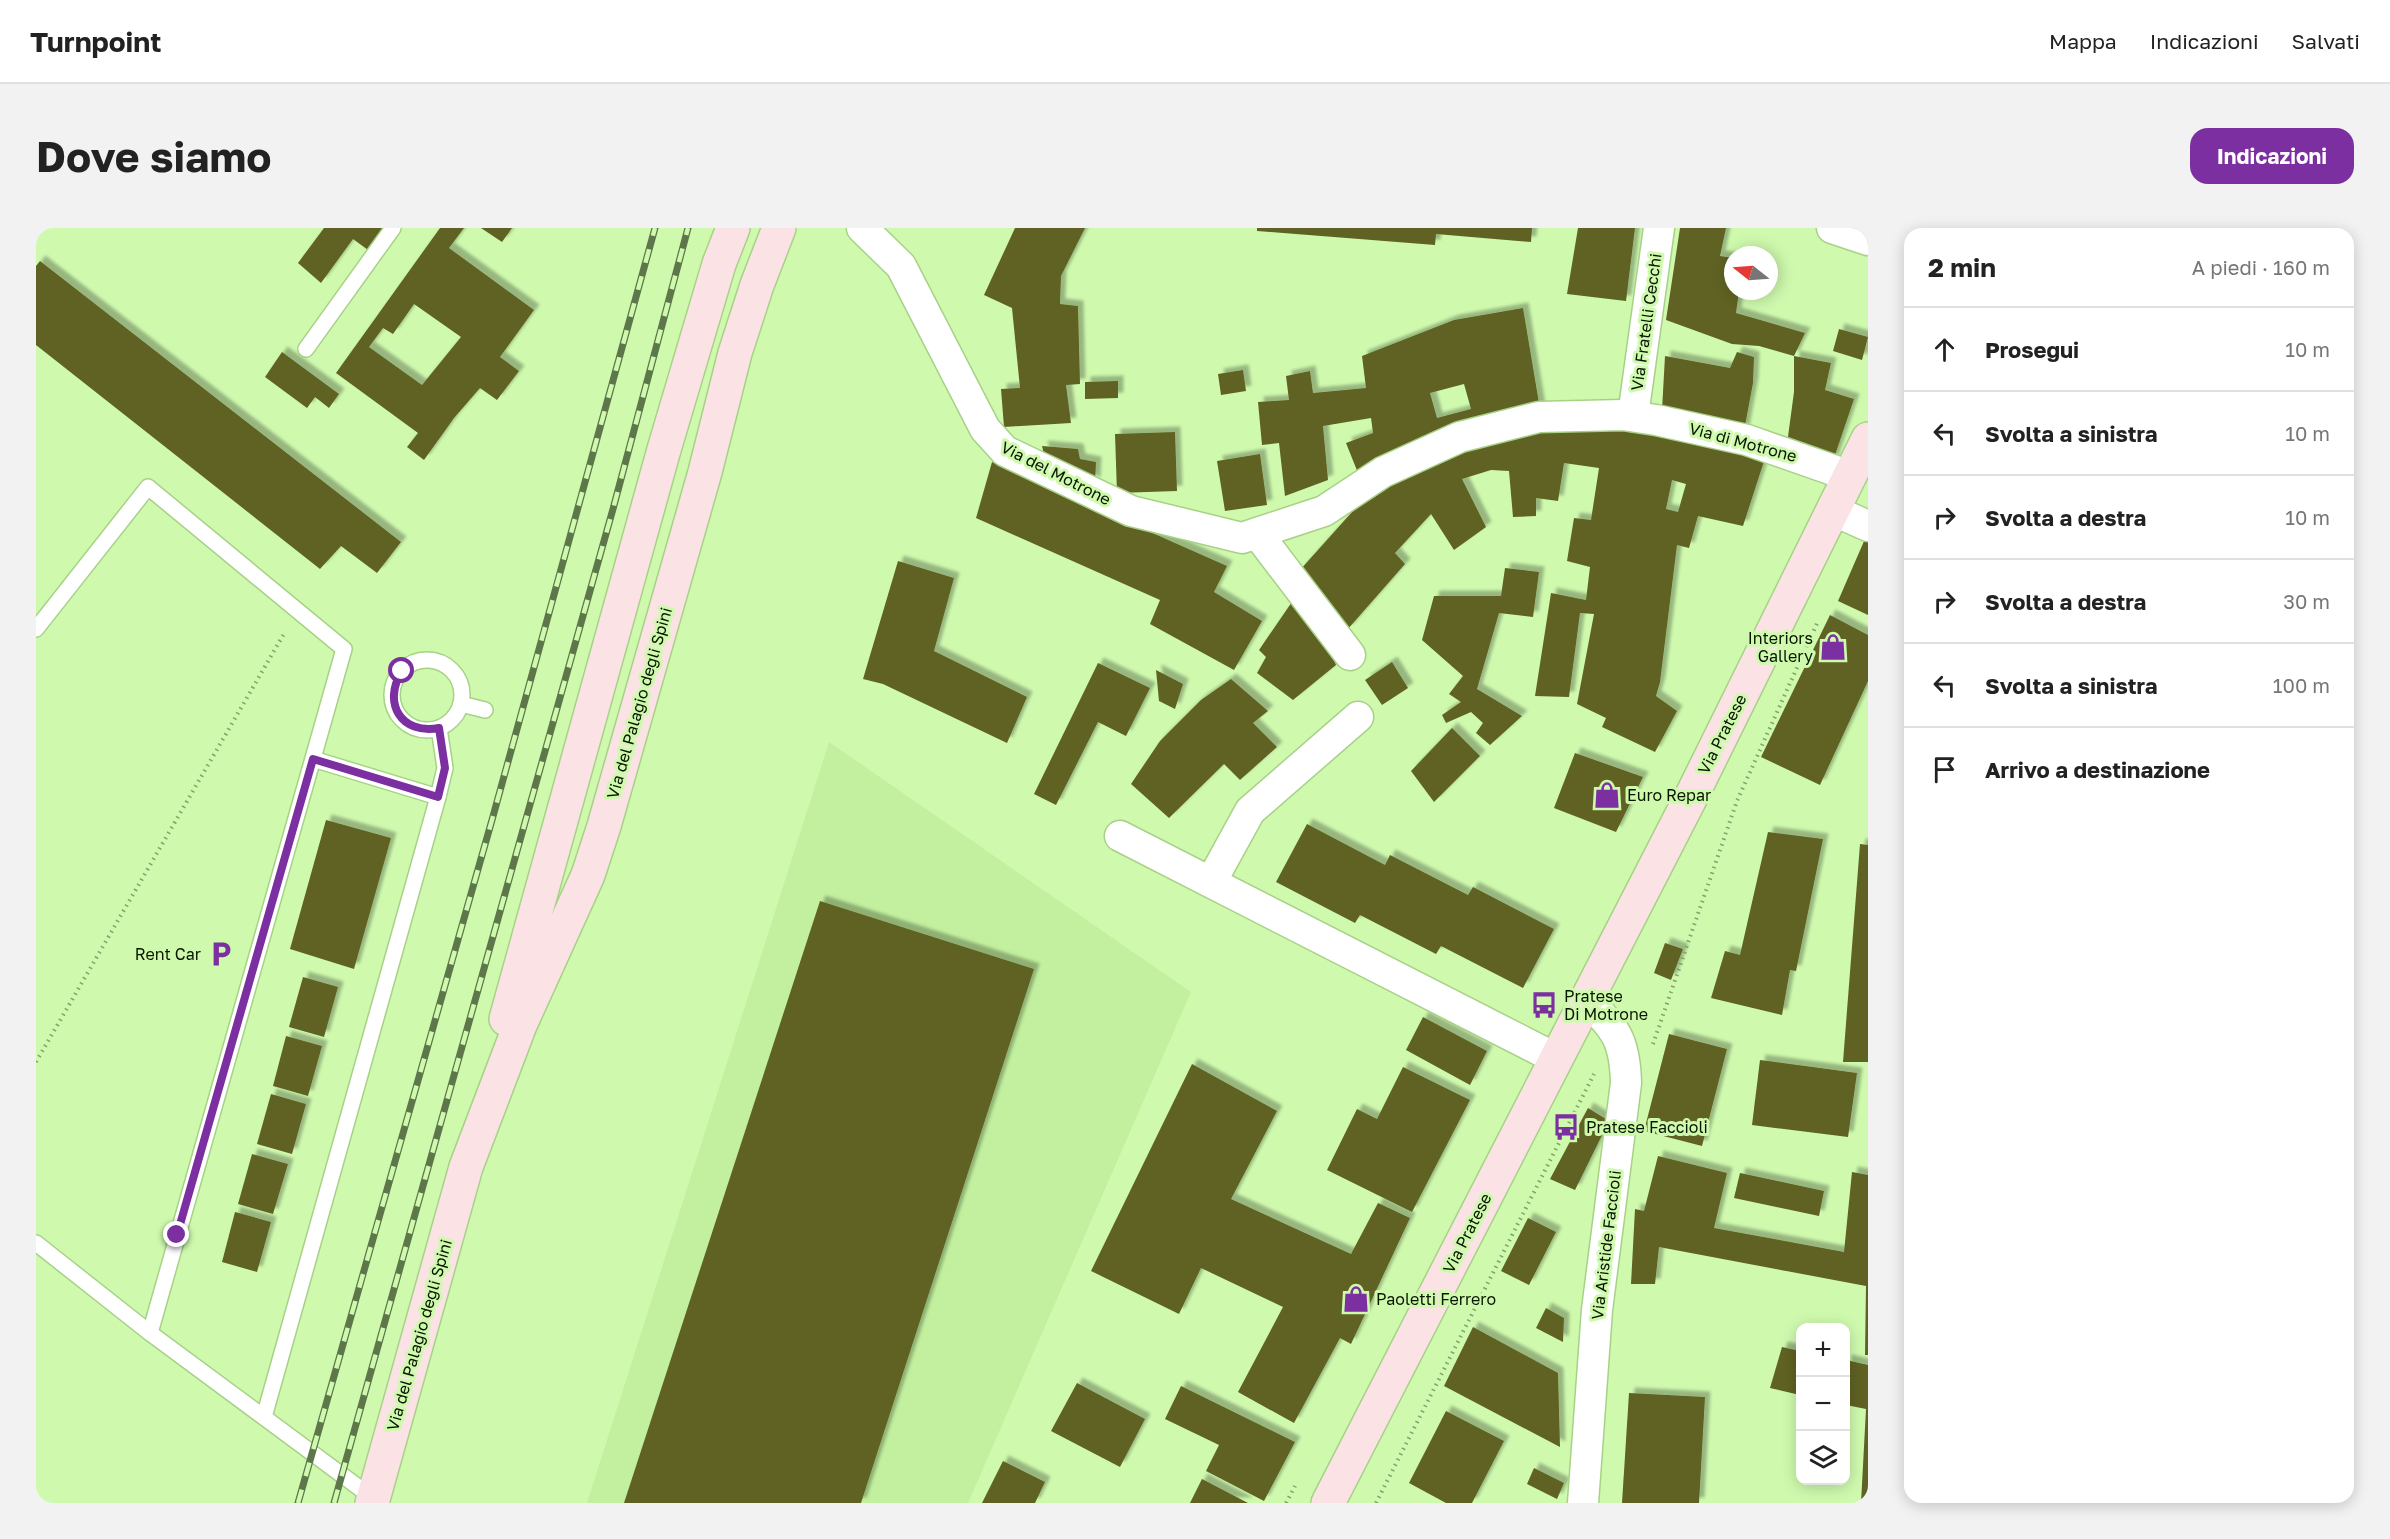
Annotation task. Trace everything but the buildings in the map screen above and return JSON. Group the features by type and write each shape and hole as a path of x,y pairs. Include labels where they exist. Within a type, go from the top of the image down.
{"main road":[{"name":"Via del Palagio degli Spini","path":"372,1501 466,1167 579,724 719,264 733,228"},
{"name":"Via del Palagio degli Spini","path":"466,1167 520,1025 591,865 705,472 735,353 778,228"},
{"name":"Via Pratese","path":"1328,1503 1699,780 1868,439"}],"street":[{"name":"Via del Motrone","path":"862,228 902,266 985,429 994,441 1005,451 1131,511 1242,538 1324,511 1383,472 1460,437 1539,417 1634,416"},
{"name":"Via Fratelli Cecchi","path":"1634,416 1659,228"},
{"path":"1832,228 1868,240"},
{"name":"Via di Motrone","path":"1634,416 1747,440 1850,476"},
{"path":"1832,510 1868,526"},
{"path":"1257,533 1350,655"},
{"path":"1212,882 1250,811 1358,717"},
{"path":"1120,836 1557,1059"},
{"name":"Via Aristide Faccioli","path":"1583,1503 1597,1316 1626,1083 1623,1049 1616,1034 1606,1019 1586,1000"}],"lane":[{"path":"306,349 393,228"},
{"path":"36,629 148,487 344,649 150,1333"},
{"path":"423,660 435,661 446,665 455,673 460,682 461,704 449,723 428,730 407,724 399,716 394,704 393,692 402,671 412,663 423,660"},
{"path":"461,704 485,710"},
{"path":"264,1417 438,797 445,768 439,728"},
{"path":"313,759 438,797"},
{"path":"36,1243 150,1333 264,1417 372,1501"}],"path":[{"path":"36,1062 297,611"},
{"path":"1653,1045 1737,801 1820,618"},
{"path":"1376,1503 1592,1074 1626,1083"},
{"path":"1286,1503 1295,1486"}],"shaded area":[{"path":"829,742 1191,992 968,1503 587,1503"}],"railway":[{"path":"298,1503 492,820 655,228"},
{"path":"334,1503 613,509 688,228"}],"place":[{"name":"Interiors Gallery","path":"1833,647"},
{"name":"Euro Repar","path":"1607,795"},
{"name":"Rent Car","path":"221,954"},
{"name":"Pratese Di Motrone","path":"1544,1005"},
{"name":"Pratese Faccioli","path":"1566,1127"},
{"name":"Paoletti Ferrero","path":"1356,1299"}],"route":[{"path":"177,1235 313,759 438,797 445,768 439,728 428,730 417,728 407,724 399,716 394,704 393,692 402,671"}]}
